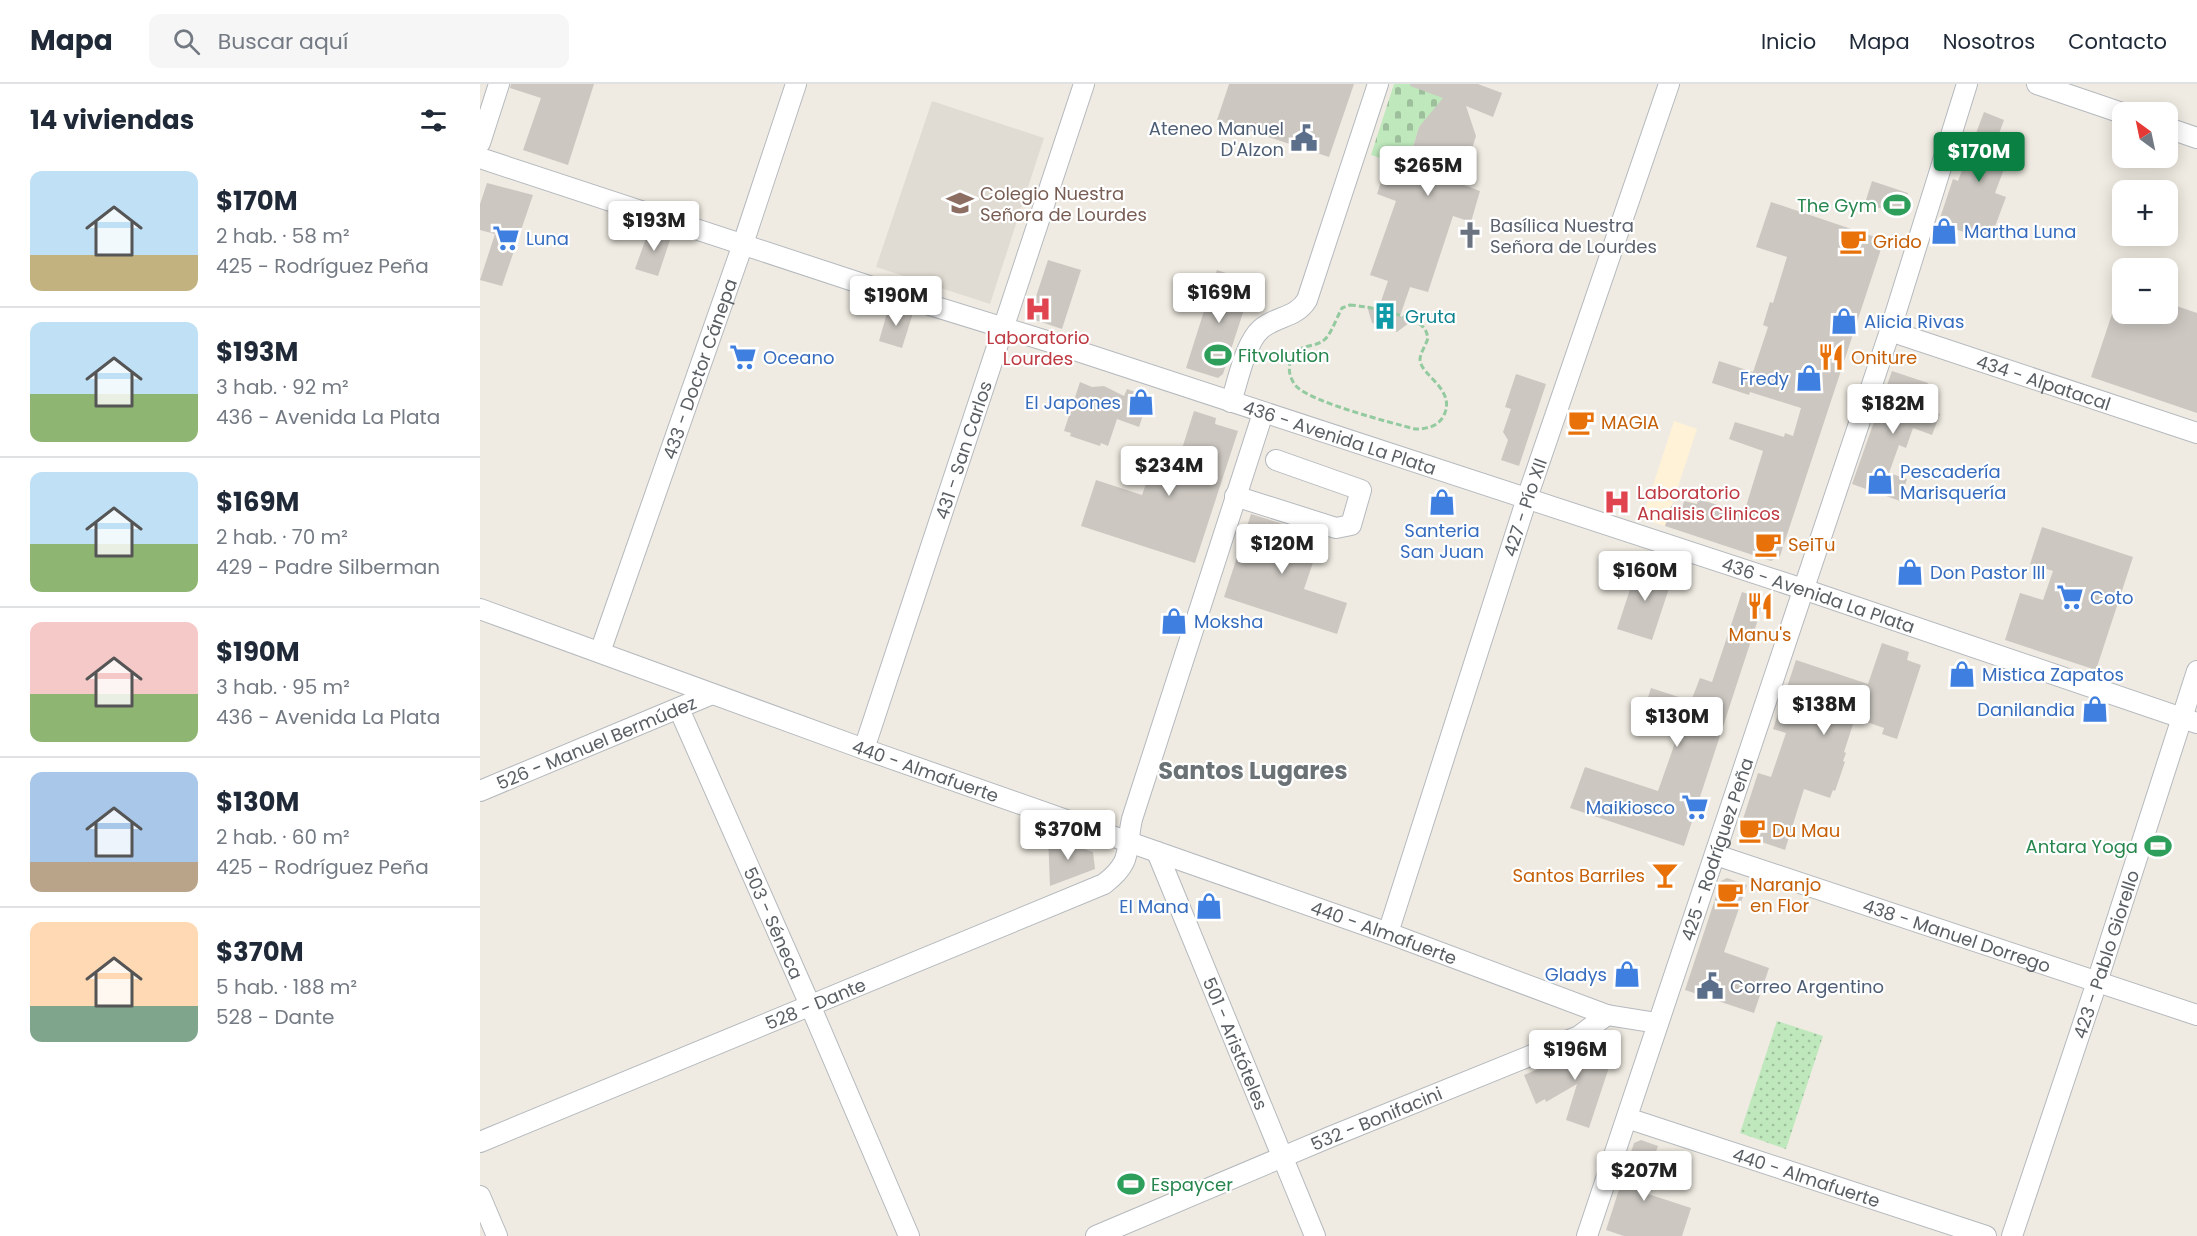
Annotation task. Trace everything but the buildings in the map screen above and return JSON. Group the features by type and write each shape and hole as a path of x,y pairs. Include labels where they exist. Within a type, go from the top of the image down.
{"street":[{"path":"480,143 499,84"},
{"name":"433 - Doctor Cánepa","path":"600,652 743,244 796,84"},
{"name":"431 - San Carlos","path":"864,749 1084,84"},
{"path":"1231,402 1252,339 1269,323 1301,309 1307,300 1378,84"},
{"name":"427 - Pío XII","path":"1388,933 1527,498 1669,84"},
{"name":"425 - Rodríguez Peña","path":"1587,1236 1890,331 1967,84"},
{"path":"2037,84 2112,110"},
{"path":"2178,131 2197,138"},
{"name":"436 - Avenida La Plata","path":"480,158 1527,498 2189,720"},
{"name":"434 - Alpatacal","path":"1890,331 2197,434"},
{"name":"528 - Dante","path":"480,1142 1104,884 1122,867 1126,859 1132,819 1263,413"},
{"path":"1236,496 1336,528 1351,525 1362,490 1276,460"},
{"name":"440 - Almafuerte","path":"480,609 864,749 1388,933 1608,1015"},
{"name":"423 - Pablo Giorello","path":"2012,1236 2097,982 2189,720 2197,671"},
{"name":"526 - Manuel Bermúdez","path":"480,791 712,694"},
{"name":"503 - Séneca","path":"679,709 909,1236"},
{"name":"501 - Aristóteles","path":"1157,852 1315,1236"},
{"name":"438 - Manuel Dorrego","path":"1716,855 2197,1015"},
{"path":"1608,1015 1657,1023"},
{"name":"532 - Bonifacini","path":"1096,1236 1579,1036 1608,1015"},
{"name":"440 - Almafuerte","path":"1627,1118 1986,1236"},
{"path":"480,1196 497,1236"}],"path":[{"path":"1389,313 1392,304"},
{"path":"1350,305 1367,306 1389,313 1413,320 1424,327 1428,338 1420,359 1422,368 1438,383 1446,405 1439,422 1428,429 1415,429 1330,403 1297,387 1290,377 1289,367 1298,349 1327,338 1342,308 1350,305"}],"shaded area":[{"name":"Colegio Nuestra Señora de Lourdes","path":"932,101 1044,138 990,304 876,267"},
{"path":"1674,421 1697,429 1665,526 1642,519"}],"green space":[{"path":"1394,84 1432,84 1447,99 1419,127 1407,167 1371,155"},
{"path":"1777,1021 1823,1036 1786,1149 1740,1133"}],"place":[{"name":"Ateneo Manuel D'Alzon","path":"1304,138"},
{"name":"Colegio Nuestra Señora de Lourdes","path":"960,203"},
{"name":"The Gym","path":"1897,205"},
{"name":"Martha Luna","path":"1944,231"},
{"name":"Basílica Nuestra Señora de Lourdes","path":"1470,235"},
{"name":"Luna","path":"506,238"},
{"name":"Grido","path":"1853,241"},
{"name":"Laboratorio Lourdes","path":"1038,309"},
{"name":"Gruta","path":"1385,316"},
{"name":"Alicia Rivas","path":"1844,321"},
{"name":"Fitvolution","path":"1218,355"},
{"name":"Oceano","path":"743,357"},
{"name":"Oniture","path":"1831,357"},
{"name":"Fredy","path":"1809,378"},
{"name":"El Japones","path":"1141,402"},
{"name":"MAGIA","path":"1581,422"},
{"name":"Pescadería Marisquería","path":"1880,481"},
{"name":"Santeria San Juan","path":"1442,502"},
{"name":"Laboratorio Analisis Clinicos","path":"1617,502"},
{"name":"SeiTu","path":"1768,544"},
{"name":"Don Pastor III","path":"1910,572"},
{"name":"Coto","path":"2070,597"},
{"name":"Manu's","path":"1760,606"},
{"name":"Moksha","path":"1174,621"},
{"name":"Mistica Zapatos","path":"1962,674"},
{"name":"Danilandia","path":"2095,709"},
{"name":"Maikiosco","path":"1695,807"},
{"name":"Du Mau","path":"1752,830"},
{"name":"Antara Yoga","path":"2158,846"},
{"name":"Santos Barriles","path":"1665,875"},
{"name":"Naranjo en Flor","path":"1730,894"},
{"name":"El Mana","path":"1209,906"},
{"name":"Gladys","path":"1627,974"},
{"name":"Correo Argentino","path":"1710,986"},
{"name":"Espaycer","path":"1131,1184"}],"district":[{"name":"Santos Lugares","path":"1253,770"}]}
